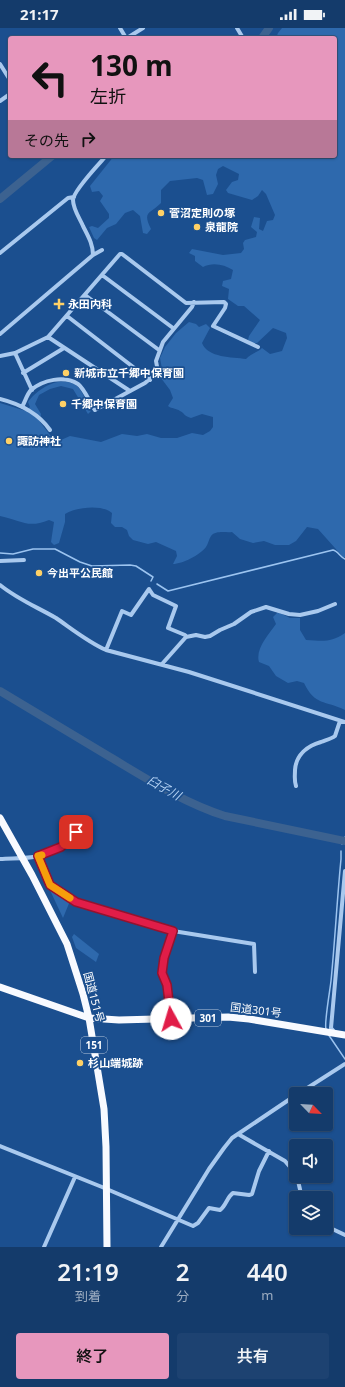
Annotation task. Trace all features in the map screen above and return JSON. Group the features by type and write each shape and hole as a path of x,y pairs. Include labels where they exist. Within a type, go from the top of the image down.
{"highway":[{"name":"国道151号","path":"0,818 67,944 89,1018 104,1109 107,1190 107,1247"},
{"name":"国道301号","path":"0,987 89,1018 119,1020 228,1017 249,1019 345,1035"}],"street":[{"path":"129,36 143,28"},
{"path":"0,64 8,77"},
{"path":"93,255 91,244 73,201 78,189 104,158"},
{"path":"0,253 68,198 74,197"},
{"path":"0,334 93,255 102,250"},
{"path":"0,356 15,353 48,337 120,254 186,303 224,302 226,304 225,308 213,326 258,347"},
{"path":"102,275 173,328"},
{"path":"85,295 159,350"},
{"path":"22,407 32,390 51,380 68,380 78,384 95,410 150,380 158,372 156,363 159,350 163,342 173,328 192,307 194,302"},
{"path":"67,316 150,380"},
{"path":"48,337 130,391"},
{"path":"23,373 64,348"},
{"path":"15,353 32,390"},
{"path":"0,399 22,407 42,419 50,430"},
{"path":"0,561 24,560"},
{"path":"0,585 12,595 54,618 106,650 162,664 343,721 336,736 329,740 316,743 301,753 298,757 295,768 294,782 296,786"},
{"path":"106,650 122,611 132,615 149,589 153,595 176,606 168,628 185,635 186,637"},
{"path":"162,664 186,637 196,635 205,637 210,636 234,624 251,612 266,607 289,614 300,615 318,611 334,604"},
{"path":"0,859 38,856 61,847 77,830"},
{"path":"38,856 50,885 76,902 173,931 254,944 254,972"},
{"path":"330,1033 345,871"},
{"path":"171,1019 167,985 162,973 164,958 173,931"},
{"path":"309,1087 345,1064"},
{"path":"161,1247 224,1148 232,1138 289,1100"},
{"path":"238,1134 286,1161 289,1165"},
{"path":"0,1146 193,1226 198,1223 209,1208 220,1210 224,1207 230,1194 233,1192 249,1195 252,1194 259,1171 269,1151"},
{"path":"44,1247 75,1177"},
{"path":"333,1229 345,1235"}],"shaded area":[{"path":"282,28 345,28 345,557 343,557 318,529 307,527 296,541 289,545 275,545 264,541 253,543 240,539 232,532 216,533 211,536 206,547 200,553 186,561 173,564 177,556 176,551 156,542 148,544 133,540 129,536 127,530 122,527 115,527 111,523 112,513 102,508 82,508 65,514 65,522 59,543 54,545 51,542 54,522 49,520 41,523 29,524 0,516 0,403 26,411 30,407 28,402 38,392 50,384 64,381 79,388 91,411 88,414 73,389 61,386 50,389 39,395 35,404 41,414 40,422 50,435 61,440 70,436 101,442 122,434 137,436 147,434 161,438 177,438 192,433 203,435 210,431 213,427 213,417 202,414 191,418 168,406 173,398 170,390 161,378 162,369 160,358 165,347 176,333 189,322 196,324 199,327 206,324 210,328 202,343 209,352 221,356 246,359 262,348 270,354 282,351 287,338 286,333 273,328 257,343 253,343 248,340 249,336 260,320 244,306 238,306 228,299 229,289 222,286 223,281 231,279 233,270 218,264 203,267 195,261 195,256 189,253 192,249 223,255 241,253 244,249 243,243 245,240 256,237 257,232 251,227 254,217 260,218 259,229 263,231 267,221 273,220 275,215 266,194 262,190 258,196 252,200 228,193 226,190 232,182 238,180 239,174 223,166 218,169 216,175 218,184 213,194 207,195 203,180 197,178 170,181 161,190 161,203 148,213 147,219 151,229 147,234 143,233 140,216 133,210 125,213 116,224 107,228 97,240 94,238 89,227 92,226 98,228 109,218 109,214 100,201 103,196 99,191 92,192 90,186 112,158 337,158 337,36 277,36"},
{"path":"278,612 290,618 300,618 300,630 306,640 331,640 345,633 345,710 312,696 304,683 297,681 288,683 276,676 269,666 259,662 259,652 266,637 276,624 273,617"},
{"path":"48,886 70,901 63,918"},
{"path":"74,934 99,954 96,962 76,948 72,937"}],"waterway":[{"path":"263,36 269,28"},
{"path":"0,199 50,158"},
{"path":"0,553 13,554 33,549 55,549 80,562 92,566 136,566 153,577 151,581"},
{"path":"157,584 168,591 333,550 345,559"},
{"name":"臼子川","path":"0,691 152,782 210,811 225,816 345,841"},
{"name":"臼子川","path":"342,844 345,837"},
{"path":"326,1029 326,1014 331,981 341,851"},
{"path":"328,1034 345,1059"}],"slow traffic":[{"path":"42,855 38,856 46,879 50,885 70,898"}],"place":[{"name":"菅沼定則の塚","path":"161,213"},
{"name":"泉龍院","path":"197,227"},
{"name":"永田内科","path":"59,304"},
{"name":"新城市立千郷中保育園","path":"66,373"},
{"name":"千郷中保育園","path":"63,404"},
{"name":"諏訪神社","path":"9,441"},
{"name":"今出平公民館","path":"39,573"},
{"name":"杉山端城跡","path":"80,1063"}],"route":[{"path":"76,832 61,847 38,856 46,879 50,885 76,902 173,931 164,958 162,973 167,985 171,1019"}]}
